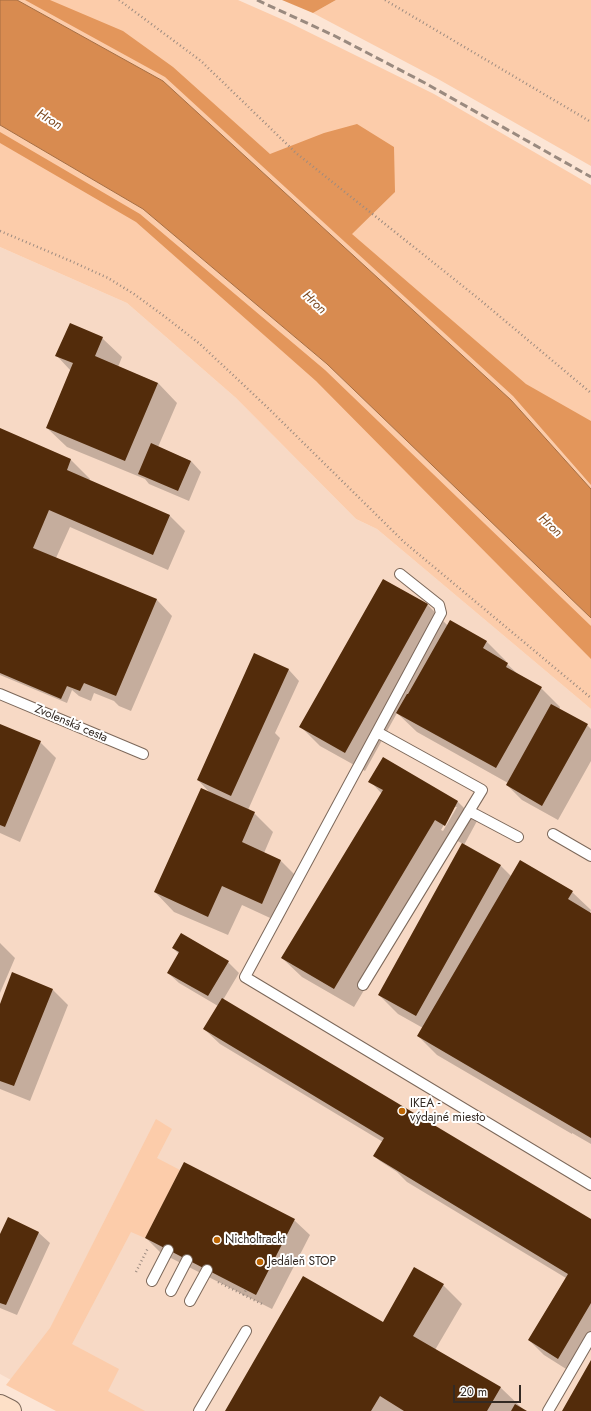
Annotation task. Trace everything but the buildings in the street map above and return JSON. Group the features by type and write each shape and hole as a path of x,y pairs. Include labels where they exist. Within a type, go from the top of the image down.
{"main road":[{"path":"0,1406 10,1411"}],"lane":[{"path":"400,574 440,605 441,613 245,977 591,1186"},
{"name":"Zvolenská cesta","path":"0,694 143,754"},
{"path":"363,985 482,790 377,732"},
{"path":"469,811 518,837"},
{"path":"553,834 591,856"},
{"path":"152,1281 168,1250"},
{"path":"171,1291 187,1260"},
{"path":"190,1301 207,1270"},
{"path":"199,1411 246,1331"},
{"path":"548,1411 591,1338"}],"path":[{"path":"119,0 201,61 296,153 479,300 591,393"},
{"path":"385,0 591,122"},
{"path":"0,231 108,278 134,294 200,344 267,407 404,542 591,698"},
{"path":"244,1295 246,1290"}],"shaded area":[{"path":"17,0 238,0 288,22 434,94 591,185 591,489 511,400 163,81"},
{"path":"25,0 50,0 123,31 173,67 270,154 324,133 357,124 394,147 395,192 352,234 526,384 591,421 591,485 513,396 165,77"},
{"path":"282,0 336,0 313,13"},
{"path":"336,0 591,0 591,166 438,79 313,13"},
{"path":"0,125 143,209 327,364 591,618 591,709 377,529 356,519 236,398 127,303 0,247"},
{"path":"0,132 140,214 325,370 591,626 591,659 316,381 136,222 0,143"},
{"path":"0,247 127,303 236,398 356,519 377,529 591,709 591,1411 68,1411 0,1374"},
{"path":"156,1119 172,1129 157,1158 180,1170 145,1238 131,1232 72,1344 119,1369 108,1391 145,1411 56,1411 6,1385 50,1328"}],"water":[{"name":"Hron","path":"0,0 17,0 163,81 511,400 591,489 591,618 327,364 143,209 0,125"}],"railway":[{"path":"257,0 335,36 425,83 591,177"}],"place":[{"name":"IKEA - výdajné miesto","path":"402,1111"},
{"name":"Nicholtrackt","path":"217,1240"},
{"name":"Jedáleň STOP","path":"260,1262"}]}
